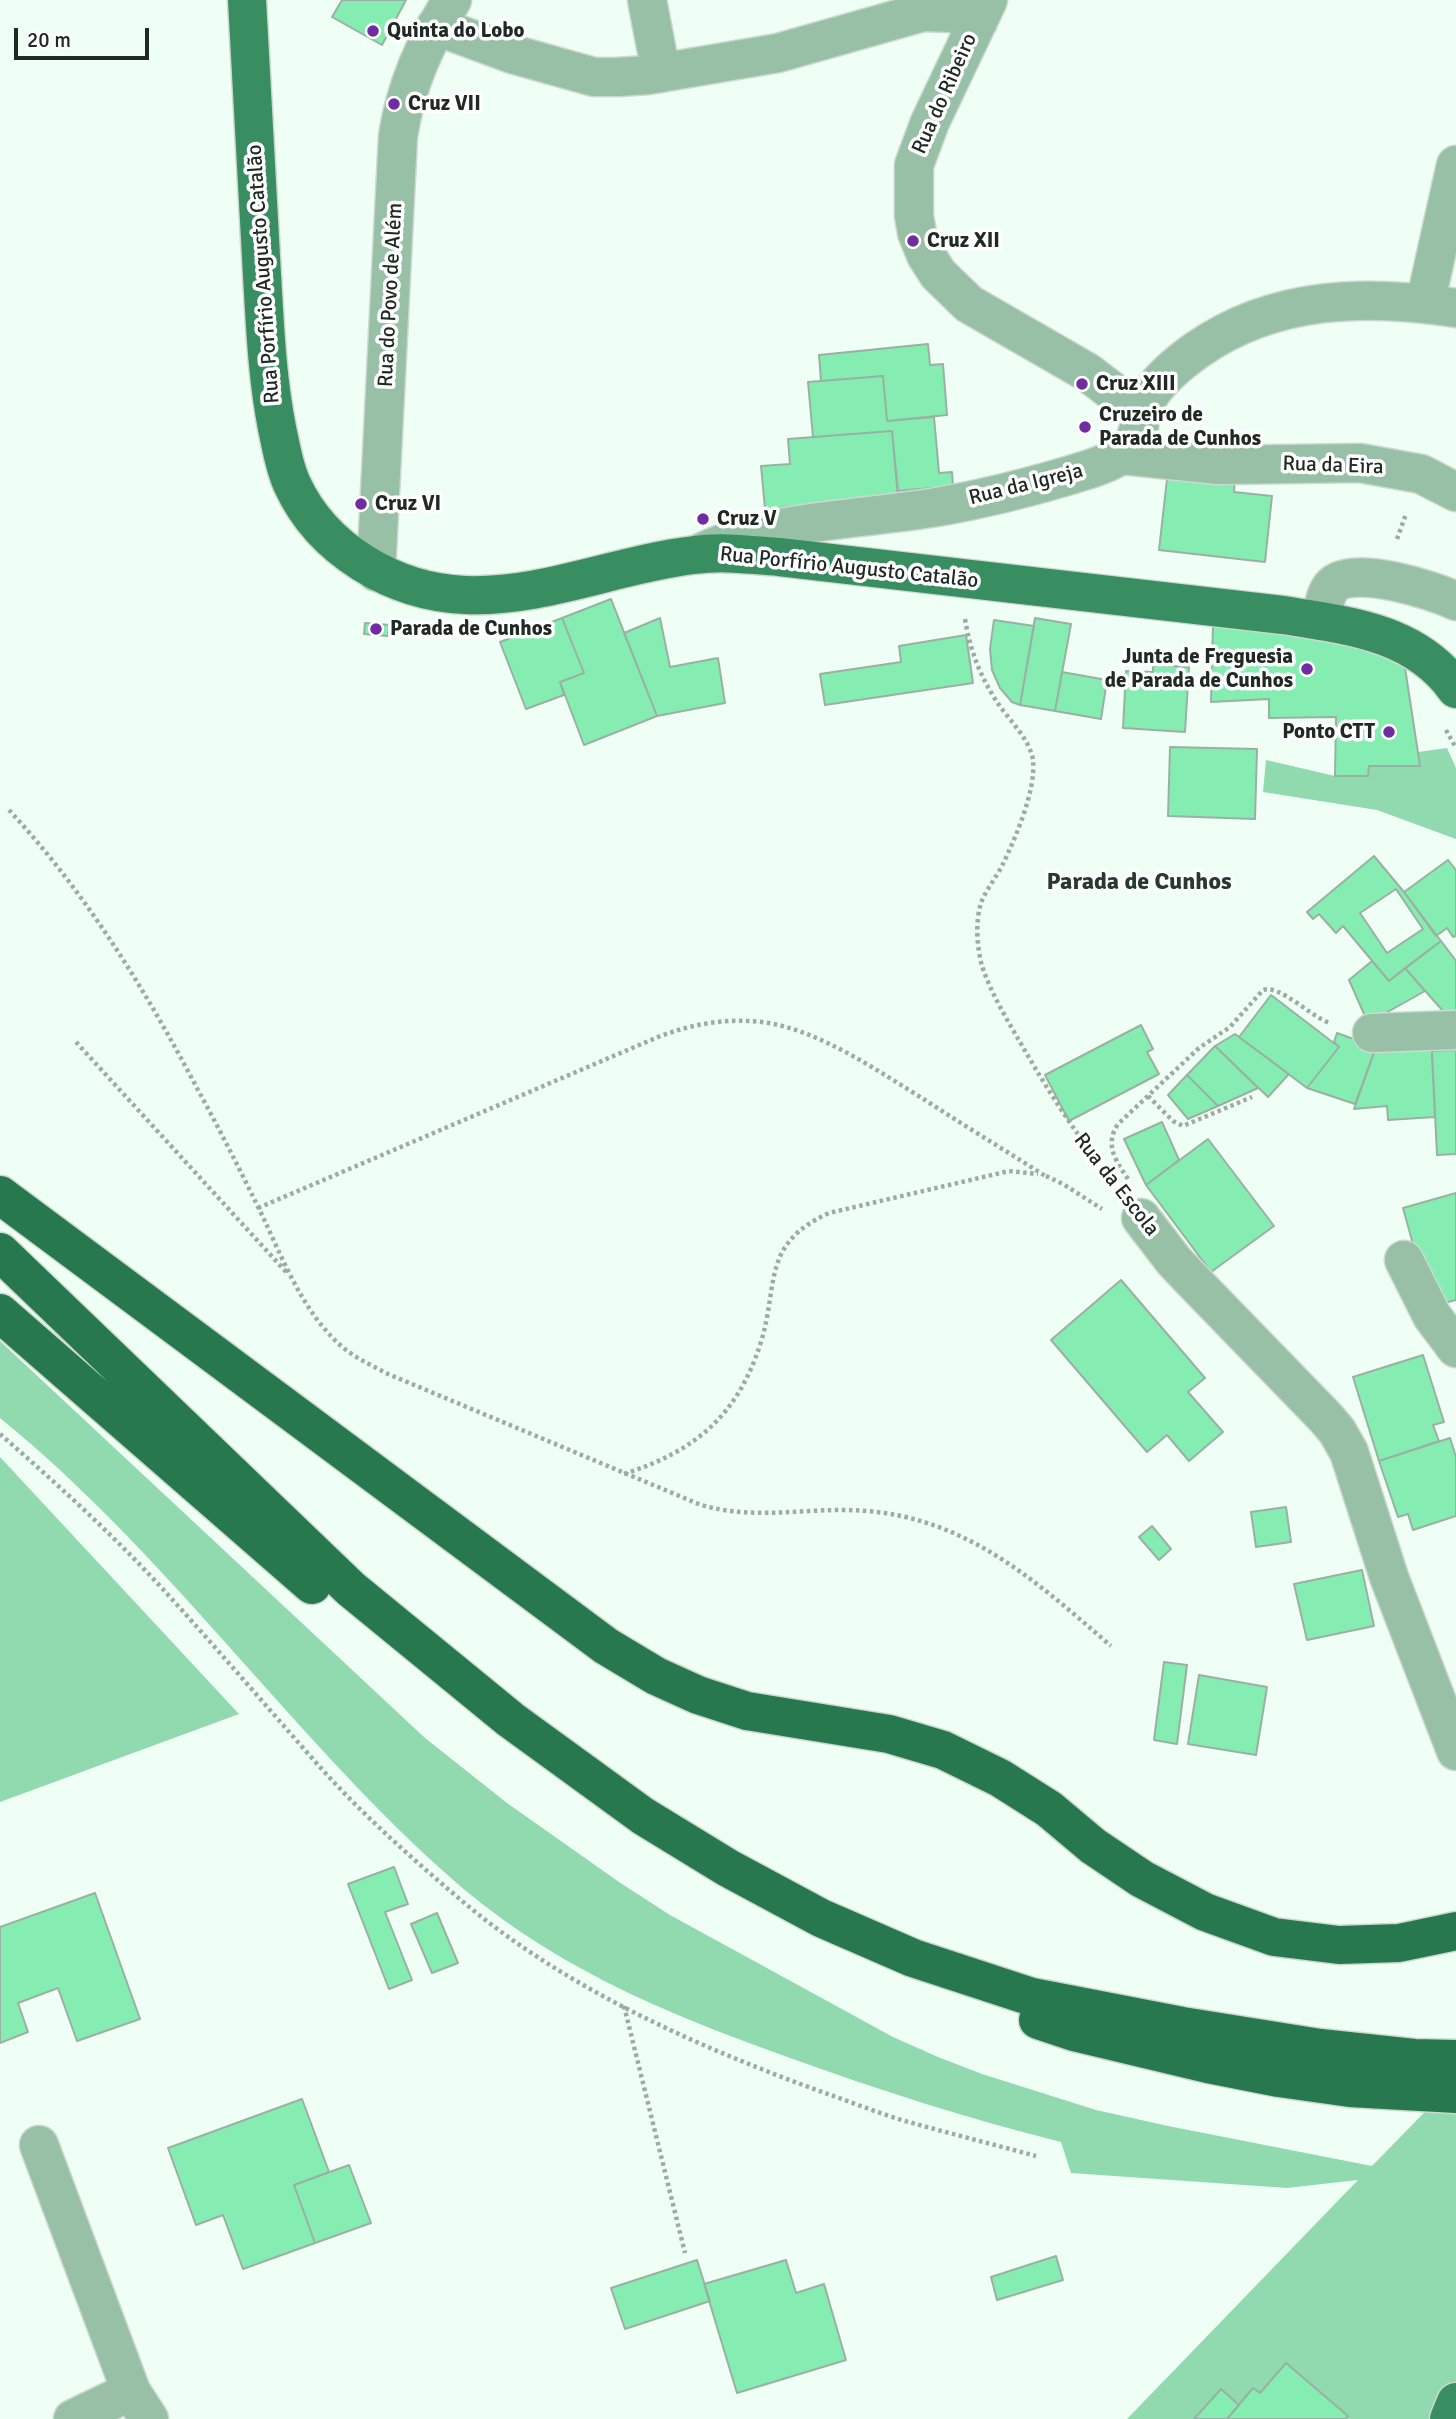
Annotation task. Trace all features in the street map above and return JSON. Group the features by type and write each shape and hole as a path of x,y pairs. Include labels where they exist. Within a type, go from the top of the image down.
{"highway":[{"path":"0,1195 606,1646 656,1676 698,1695 747,1711 888,1734 943,1750 1000,1777 1049,1809 1093,1846 1142,1879 1205,1912 1274,1937 1339,1945 1399,1943 1456,1931"},
{"path":"0,1252 351,1589 511,1720 643,1816 728,1868 821,1918 913,1958 1032,1997 1182,2026 1320,2048 1414,2058 1456,2059"},
{"path":"0,1312 374,1640 550,1781 629,1836 690,1872 851,1954 919,1982 1074,2032 1279,2078 1350,2088 1456,2094"}],"main road":[{"name":"Rua Porfírio Augusto Catalão","path":"247,0 265,332 271,397 282,451 291,482 309,515 331,539 376,572 433,592 499,595 538,590 697,554 779,557 1346,625 1398,641 1418,652 1436,666 1456,689"},
{"path":"1449,2419 1456,2402"}],"street":[{"path":"647,0 661,73"},
{"name":"Rua do Povo de Além","path":"376,572 398,135 410,81 444,13 512,54 594,77 628,77 788,50 923,12 983,11"},
{"name":"Rua do Ribeiro","path":"983,11 930,122 914,165 914,216 926,255 938,274 969,304 1087,372 1141,413"},
{"path":"1122,455 1136,439 1144,402 1153,390 1178,365 1214,338 1258,316 1312,303 1401,301 1441,306 1456,165"},
{"name":"Rua da Eira","path":"1122,455 1218,465 1360,463 1421,474 1456,492"},
{"name":"Rua da Igreja","path":"697,554 751,534 934,508 986,496 1088,470 1122,455"},
{"path":"1321,621 1327,594 1333,586 1348,579 1361,578 1417,587 1456,601"},
{"path":"1355,1029 1456,1030"},
{"name":"Rua da Escola","path":"1141,1218 1174,1261 1326,1418 1343,1440 1349,1451 1389,1577 1456,1751"},
{"path":"1404,1260 1432,1316 1456,1348"},
{"path":"39,2145 140,2405 73,2419"}],"path":[{"path":"1381,581 1421,474"},
{"name":"Rua da Escola","path":"965,580 964,613 973,656 982,677 1032,756 1033,770 1030,790 1012,844 981,905 978,928 982,965 1006,1018 1050,1095 1074,1132 1141,1218"},
{"path":"1453,741 1456,748"},
{"path":"9,810 63,871 121,955 193,1080 293,1279 322,1325 358,1358 388,1374 701,1505 726,1512 751,1514 843,1510 920,1520 981,1545 1005,1560 1035,1581 1111,1646"},
{"path":"624,1474 649,1466 680,1449 708,1431 725,1415 740,1391 760,1344 778,1259 795,1234 808,1223 829,1213 1009,1171 1034,1172 1047,1177 1123,1220 1141,1218 1142,1206 1138,1196 1114,1157 1111,1140 1118,1124 1205,1043 1230,1027 1263,990 1274,989 1321,1020 1355,1029"},
{"path":"258,1208 657,1037 700,1023 720,1021 765,1023 808,1035 894,1081 1047,1177"},
{"path":"76,1042 293,1279"},
{"path":"1148,1096 1173,1121 1183,1126 1252,1097"},
{"path":"0,1434 64,1490 126,1550 321,1768 458,1898 507,1934 559,1970 624,2006 743,2063 902,2120 1036,2156"},
{"path":"624,2006 685,2253"}],"green space":[{"path":"1447,748 1456,768 1456,839 1377,810 1263,792 1266,760 1335,776 1367,776 1369,766 1419,766 1418,752"},
{"path":"0,1341 425,1738 507,1803 670,1915 893,2037 982,2074 1096,2110 1372,2166 1456,2080 1456,2419 1127,2419 1358,2180 1287,2188 1071,2173 1061,2142 924,2103 743,2041 651,2003 564,1959 482,1904 443,1871 331,1759 117,1525 60,1470 0,1418"},
{"path":"0,1457 239,1714 0,1802"}],"building":[{"name":"Quinta do Lobo","path":"342,0 406,0 382,45 332,17"},
{"path":"928,344 930,365 943,364 947,415 887,421 883,376 821,381 819,355"},
{"path":"883,376 887,421 934,417 939,473 952,472 953,486 898,491 892,431 813,437 808,382"},
{"path":"892,431 898,498 765,509 761,466 790,464 788,439"},
{"path":"1168,470 1235,477 1234,492 1272,496 1265,562 1159,550"},
{"path":"611,599 657,716 584,745 560,682 584,673 562,618"},
{"path":"562,618 584,673 560,682 564,695 526,709 500,642"},
{"path":"660,618 670,667 718,658 725,703 657,716 624,633"},
{"path":"1035,618 1071,624 1055,711 1020,705"},
{"path":"994,620 1034,626 1020,705 1012,702 1000,688 992,670 990,649"},
{"path":"365,623 390,625 388,636 364,634"},
{"path":"1213,624 1330,641 1404,661 1420,766 1369,766 1368,776 1335,776 1336,717 1269,718 1269,699 1211,702"},
{"path":"966,635 973,683 825,705 820,674 901,662 899,646"},
{"path":"1153,665 1189,667 1185,732 1123,728 1126,671 1153,672"},
{"path":"1062,672 1107,680 1101,719 1055,711"},
{"path":"1170,747 1257,749 1255,819 1168,816"},
{"path":"1374,856 1441,941 1389,981 1343,926 1336,933 1319,914 1313,919 1307,912"},
{"path":"1448,860 1456,870 1456,936 1453,937 1447,928 1436,936 1404,892"},
{"path":"1396,889 1423,929 1387,953 1360,913"},
{"path":"1441,941 1456,961 1456,1013 1450,1019 1405,968"},
{"path":"1372,961 1389,981 1405,968 1425,991 1368,1023 1349,980"},
{"path":"1271,995 1339,1047 1307,1088 1239,1037"},
{"path":"1141,1025 1153,1049 1147,1052 1159,1074 1069,1121 1045,1075"},
{"path":"1337,1033 1376,1047 1355,1104 1307,1088 1339,1047 1334,1042"},
{"path":"1235,1034 1289,1074 1268,1097 1215,1046"},
{"path":"1431,1035 1435,1117 1388,1120 1387,1106 1354,1109 1376,1047"},
{"path":"1215,1046 1258,1088 1218,1106 1187,1075"},
{"path":"1456,1050 1456,1154 1437,1155 1432,1051"},
{"path":"1187,1075 1218,1106 1188,1119 1168,1095"},
{"path":"1162,1122 1179,1160 1146,1185 1124,1139"},
{"path":"1208,1139 1274,1226 1211,1272 1146,1185"},
{"path":"1456,1193 1456,1300 1440,1304 1421,1273 1403,1208"},
{"path":"1121,1280 1205,1378 1188,1392 1223,1432 1189,1461 1167,1435 1147,1452 1051,1340"},
{"path":"1423,1355 1444,1422 1433,1425 1439,1441 1379,1461 1353,1377"},
{"path":"1450,1438 1456,1457 1456,1516 1413,1530 1408,1514 1398,1517 1379,1461"},
{"path":"1286,1507 1291,1542 1256,1547 1251,1512"},
{"path":"1152,1526 1171,1549 1159,1560 1139,1537"},
{"path":"1362,1570 1374,1626 1307,1640 1294,1584"},
{"path":"1164,1662 1187,1665 1177,1744 1154,1740"},
{"path":"1199,1675 1267,1687 1256,1755 1188,1744"},
{"path":"394,1867 408,1904 385,1912 412,1980 389,1989 348,1884"},
{"path":"95,1893 140,2019 77,2041 58,1988 18,2003 28,2032 0,2043 0,1927"},
{"path":"437,1913 458,1963 432,1973 411,1924"},
{"path":"302,2099 329,2172 294,2185 315,2243 243,2269 223,2215 196,2225 168,2148"},
{"path":"349,2165 371,2223 315,2243 294,2185"},
{"path":"1056,2256 1063,2280 997,2300 991,2277"},
{"path":"697,2260 710,2301 625,2329 611,2288"},
{"path":"786,2260 796,2293 824,2284 846,2360 737,2393 704,2284"},
{"path":"1286,2363 1348,2416 1345,2419 1227,2419 1253,2388 1260,2393"},
{"path":"1221,2389 1239,2405 1227,2419 1194,2419"}],"place":[{"name":"Quinta do Lobo","path":"373,31"},
{"name":"Cruz VII","path":"394,104"},
{"name":"Cruz XII","path":"913,241"},
{"name":"Cruz XIII","path":"1082,384"},
{"name":"Cruzeiro de Parada de Cunhos","path":"1085,427"},
{"name":"Cruz VI","path":"361,504"},
{"name":"Cruz V","path":"703,519"},
{"name":"Parada de Cunhos","path":"376,629"},
{"name":"Junta de Freguesia de Parada de Cunhos","path":"1307,669"},
{"name":"Ponto CTT","path":"1389,732"}],"district":[{"name":"Parada de Cunhos","path":"1139,883"}]}
